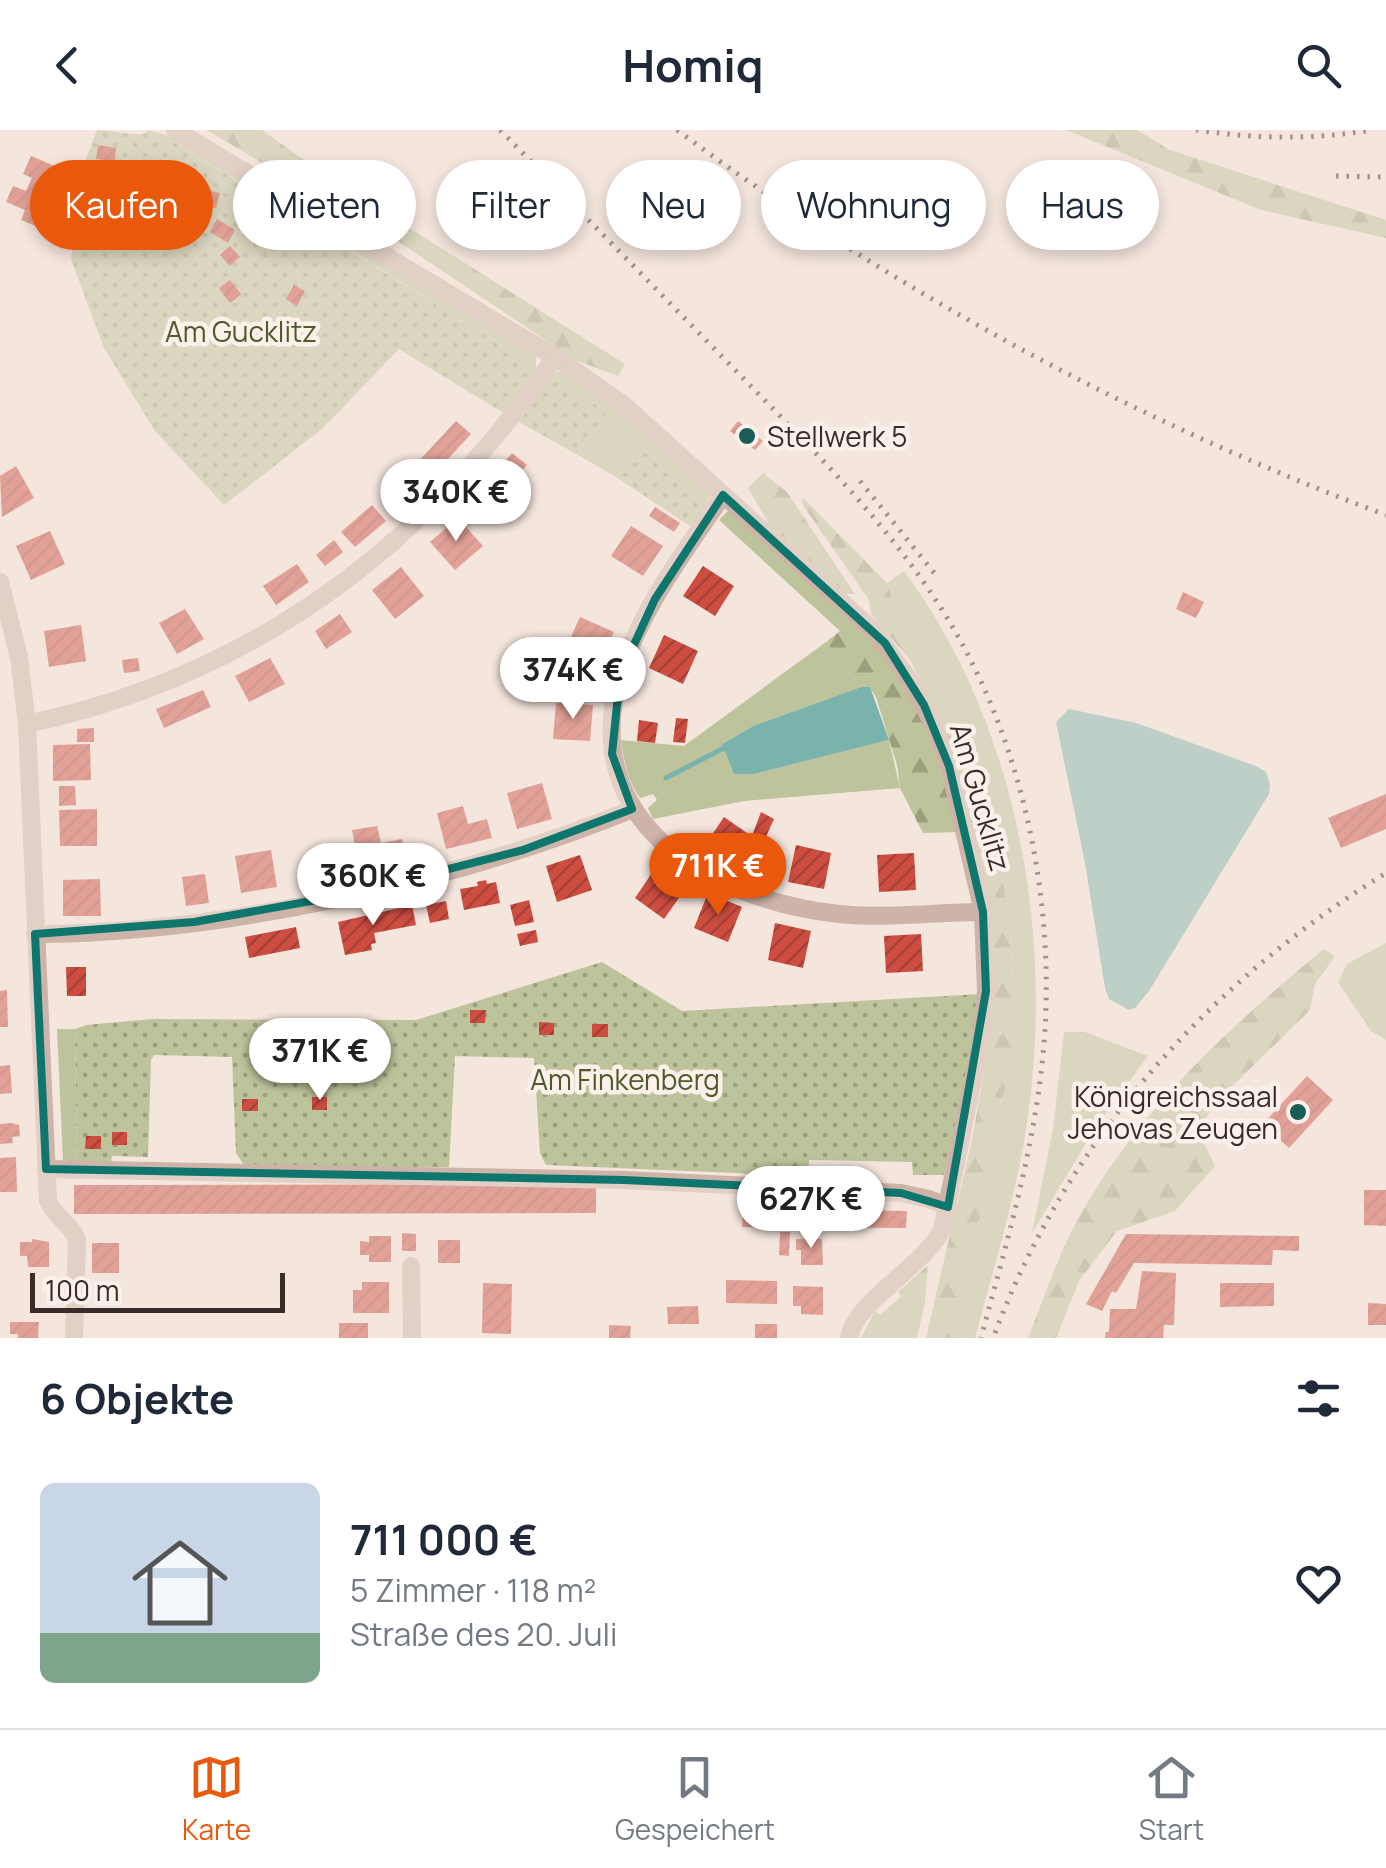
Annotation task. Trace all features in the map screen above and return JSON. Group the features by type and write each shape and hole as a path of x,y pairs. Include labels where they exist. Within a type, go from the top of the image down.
{"street":[{"name":"Am Gucklitz","path":"175,130 608,392 876,632 911,682 937,732 949,766 983,912 986,991 982,1041 942,1230 932,1248 862,1312 850,1328 849,1338"},
{"path":"27,724 106,703 171,680 296,617 370,563 427,512 506,426 555,357"},
{"path":"723,495 655,599 620,675 612,724 612,754 633,809 691,864 728,886 763,898 859,916 983,912"},
{"path":"0,582 8,641 27,724 48,1201 77,1240 74,1338"},
{"path":"36,934 194,922 334,898 482,862 633,809"},
{"path":"46,1169 624,1180 901,1193 948,1207"},
{"path":"411,1266 412,1338"}],"highlighted area":[{"path":"723,495 885,643 924,705 949,766 983,912 986,991 948,1207 901,1193 624,1180 46,1169 35,934 194,922 350,894 523,850 632,809 612,754 620,675 655,599"}],"green space":[{"name":"Am Gucklitz","path":"97,130 147,133 176,143 203,160 86,160"},
{"path":"207,130 262,130 297,155 292,160 257,160"},
{"path":"1066,130 1137,130 1170,150 1386,220 1386,238 1261,210 1159,168 1159,160 1139,160"},
{"path":"147,133 166,135 212,160 204,160 176,143"},
{"path":"213,161 233,173 233,178 213,166"},
{"name":"Am Gucklitz","path":"213,166 233,178 233,250 348,250 529,362 536,372 505,414 399,349 322,429 224,505 155,431 104,348 71,259 72,250 213,250"},
{"path":"416,232 436,245 436,250 444,250 625,364 618,376 575,360 411,250 416,250"},
{"path":"350,250 364,250 536,356 536,372 529,362"},
{"path":"563,371 614,407 711,495 708,500 642,447 616,477 578,455 607,413 552,373"},
{"path":"552,373 607,413 578,455 519,422"},
{"path":"642,447 708,500 693,528 616,477"},
{"path":"763,473 787,492 855,594 846,594 769,524 748,488"},
{"path":"803,498 887,583 896,611 921,642 920,658 910,660 871,614 869,600 802,504"},
{"path":"729,510 845,612 885,658 921,718 961,832 923,833 900,788 876,697 870,688 861,687 826,642 840,631 719,520"},
{"path":"904,571 943,631 975,696 1000,764 1019,835 1030,907 1036,980 1027,1123 1011,1204 975,1338 955,1338 961,1294 976,1247 976,1227 985,1206 998,1111 1013,1066 1015,1009 1009,917 999,854 981,784 953,716 939,695 924,687 910,660 919,658 921,642 896,611 887,583"},
{"path":"826,642 861,687 753,726 723,743 734,773 754,774 889,740 900,788 744,801 653,819 648,808 657,800 653,794 640,798 627,770 621,740 684,746"},
{"path":"924,687 939,695 953,716 981,784 999,854 1009,918 1015,1009 1013,1066 998,1111 985,1206 976,1227 976,1247 961,1294 955,1338 926,1338 972,1140 990,1038 993,984"},
{"path":"1386,943 1386,1040 1371,1031 1338,982 1347,964"},
{"path":"1324,949 1335,956 1315,984 1310,1010 1216,1102 1198,1131 1215,1166 1175,1211 1117,1231 1079,1281 1056,1338 1028,1338 1068,1238 1125,1146 1219,1042"},
{"name":"Am Finkenberg","path":"602,962 682,1011 980,994 944,1175 913,1175 912,1162 809,1160 808,1176 546,1165 540,1153 534,1058 455,1056 449,1167 246,1168 236,1153 232,1057 154,1055 148,1157 112,1156 111,1164 77,1163 75,1029 152,1019 416,1020"},
{"path":"57,1029 75,1029 77,1163 63,1160"},
{"path":"1064,1032 1085,1032 1148,1056 1095,1128 1032,1233 1053,1129"},
{"path":"928,1265 925,1302 918,1307 904,1301 898,1292"},
{"path":"901,1297 917,1307 925,1302 917,1338 861,1338 875,1311 880,1315"}],"water":[{"path":"870,687 889,740 754,774 734,774 722,744 753,726"},
{"path":"1069,709 1136,723 1256,766 1266,772 1270,785 1269,794 1149,991 1129,1010 1109,999 1105,988 1056,722"}],"building":[{"path":"98,145 116,148 115,160 96,159"},
{"path":"31,156 40,160 30,160 30,177 23,174"},
{"path":"30,182 30,224 21,220 25,210 6,202 13,186 26,191"},
{"path":"213,192 220,193 213,208"},
{"path":"217,219 233,229 228,243 213,234"},
{"path":"230,246 240,257 230,266 220,255"},
{"path":"230,280 241,294 230,303 219,288"},
{"path":"294,285 305,291 297,306 286,299"},
{"path":"456,421 471,434 433,475 419,461"},
{"name":"Stellwerk 5","path":"738,421 763,441 755,450 730,431"},
{"path":"512,453 527,465 499,498 484,485"},
{"path":"16,466 34,498 2,517 0,476"},
{"path":"413,473 424,483 405,507 392,495"},
{"path":"372,505 386,521 355,547 341,532"},
{"path":"655,507 680,523 674,532 649,516"},
{"path":"458,518 483,546 455,570 430,542"},
{"path":"631,526 663,546 643,576 611,556"},
{"path":"50,531 65,564 31,580 16,546"},
{"path":"334,540 343,552 325,566 316,555"},
{"path":"297,564 309,582 276,605 263,586"},
{"path":"703,566 734,586 715,616 683,596"},
{"path":"401,567 424,596 395,619 372,590"},
{"path":"1183,592 1204,602 1196,618 1176,609"},
{"path":"185,609 204,639 177,654 159,623"},
{"path":"340,614 352,632 326,649 315,631"},
{"path":"580,617 614,632 599,665 565,650"},
{"path":"81,625 86,661 49,667 44,631"},
{"path":"664,635 698,651 683,684 649,668"},
{"path":"138,658 140,671 124,673 122,660"},
{"path":"270,658 285,684 249,702 235,676"},
{"path":"549,666 582,673 580,683 547,676"},
{"path":"203,690 211,707 164,728 156,709"},
{"path":"556,703 593,705 590,741 553,739"},
{"path":"676,718 688,719 685,743 673,742"},
{"path":"639,720 658,723 655,743 637,741"},
{"path":"94,728 94,742 77,742 77,729"},
{"path":"90,744 91,780 53,781 53,745"},
{"path":"542,783 552,819 517,829 507,793"},
{"path":"59,786 75,786 76,805 59,806"},
{"path":"1386,794 1386,829 1341,848 1328,818"},
{"path":"463,806 468,824 487,819 492,838 446,849 437,813"},
{"path":"97,809 97,846 60,846 59,810"},
{"path":"761,812 774,819 750,872 740,868"},
{"path":"724,817 747,833 728,860 705,845"},
{"path":"377,826 381,843 402,839 406,858 359,867 352,830"},
{"path":"796,845 831,853 824,889 788,882"},
{"path":"271,850 277,887 241,893 235,856"},
{"path":"914,853 916,890 879,892 877,855"},
{"path":"580,855 592,890 557,902 546,866"},
{"path":"656,867 686,888 664,919 635,898"},
{"path":"205,874 209,903 186,906 182,877"},
{"path":"100,879 101,916 63,916 63,880"},
{"path":"486,880 487,884 496,882 500,903 464,910 460,889 478,886 477,882"},
{"path":"708,893 742,907 728,942 694,928"},
{"path":"529,900 534,922 515,926 510,905"},
{"path":"446,901 449,919 430,923 426,905"},
{"path":"412,905 416,925 374,933 376,943 371,944 372,950 345,955 338,922"},
{"path":"775,923 811,931 803,968 768,960"},
{"path":"296,927 300,948 249,958 245,937"},
{"path":"536,930 538,942 520,946 517,934"},
{"path":"921,934 923,971 886,973 884,936"},
{"path":"66,967 86,967 86,996 67,996"},
{"path":"7,990 8,1027 0,1027 0,991"},
{"path":"470,1010 486,1010 485,1023 470,1023"},
{"path":"539,1022 554,1023 554,1035 539,1035"},
{"path":"592,1024 608,1024 608,1037 592,1037"},
{"path":"10,1065 12,1093 0,1094 0,1066"},
{"name":"Königreichssaal Jehovas Zeugen","path":"1307,1076 1333,1100 1289,1148 1263,1124"},
{"path":"312,1097 327,1097 327,1110 312,1110"},
{"path":"242,1099 258,1099 258,1111 242,1111"},
{"path":"0,1124 19,1125 20,1136 12,1137 13,1143 0,1144"},
{"path":"112,1132 127,1132 127,1145 112,1145"},
{"path":"86,1136 101,1136 101,1149 85,1149"},
{"path":"16,1157 17,1192 0,1192 0,1158"},
{"path":"596,1184 596,1213 74,1214 74,1185"},
{"path":"1364,1190 1386,1190 1386,1226 1364,1225"},
{"path":"743,1209 907,1211 906,1228 742,1227"},
{"path":"780,1232 790,1232 789,1256 779,1255"},
{"path":"402,1233 416,1234 416,1251 402,1251"},
{"path":"1126,1234 1299,1236 1299,1251 1273,1250 1272,1265 1134,1263 1102,1311 1086,1304"},
{"path":"369,1236 391,1236 391,1262 369,1262 369,1255 360,1255 360,1241 369,1242"},
{"path":"796,1239 822,1239 823,1265 801,1265"},
{"path":"438,1240 460,1240 460,1263 438,1263"},
{"path":"20,1242 49,1242 49,1267 28,1267 27,1256 20,1256"},
{"path":"92,1243 119,1243 119,1273 92,1273"},
{"path":"1142,1271 1176,1273 1174,1325 1164,1325 1163,1338 1105,1338 1110,1309 1136,1309"},
{"path":"726,1280 777,1281 777,1304 726,1303"},
{"path":"362,1282 389,1282 389,1313 353,1313 353,1290 362,1290"},
{"path":"483,1283 512,1284 511,1334 482,1333"},
{"path":"1220,1283 1274,1283 1274,1306 1220,1307"},
{"path":"793,1286 823,1287 823,1315 801,1314 801,1306 793,1306"},
{"path":"1368,1303 1386,1304 1386,1325 1368,1325"},
{"path":"698,1306 699,1324 668,1324 667,1307"},
{"path":"10,1322 39,1322 38,1338 10,1334"},
{"path":"339,1323 368,1323 368,1338 339,1338"},
{"path":"755,1324 777,1324 777,1338 755,1338"},
{"path":"609,1325 631,1326 630,1338 609,1338"}],"waterway":[{"path":"666,778 724,748"}],"railway":[{"path":"500,130 858,499 938,603 983,686 1003,734 1031,836 1040,888 1046,992 1034,1118 981,1338"},
{"path":"677,130 844,245 1018,347 1199,437 1386,515"},
{"path":"1196,130 1284,137 1372,130"},
{"path":"1336,176 1386,177"},
{"path":"860,481 935,574"},
{"path":"995,1333 1062,1194 1152,1070 1261,963 1386,873"}],"place":[{"name":"Stellwerk 5","path":"747,436"},
{"name":"Königreichssaal Jehovas Zeugen","path":"1298,1112"}]}
